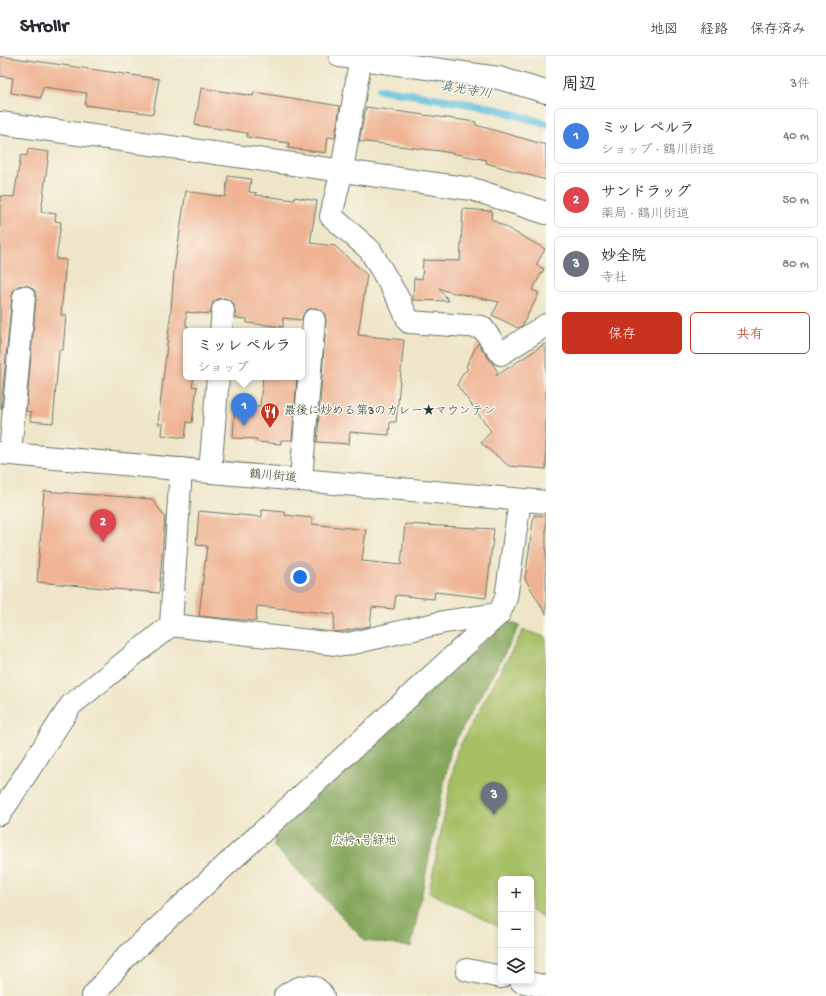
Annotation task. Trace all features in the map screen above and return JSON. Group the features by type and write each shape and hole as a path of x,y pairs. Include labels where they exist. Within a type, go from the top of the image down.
{"street":[{"path":"546,92 499,78 354,57 342,170 331,216 370,250 399,300 409,322 482,327 501,354 546,325"},
{"path":"0,123 472,189 546,214"},
{"path":"5,453 24,297"},
{"path":"221,328 223,310"},
{"path":"300,480 310,333"},
{"path":"210,472 218,380"},
{"name":"鶴川街道","path":"5,453 546,502"},
{"path":"171,625 181,469"},
{"path":"93,996 125,958 499,614 506,598 520,500"},
{"path":"0,814 71,705 171,625 344,645 444,622 499,614"},
{"path":"467,970 498,976"},
{"path":"534,984 546,987"},
{"path":"285,996 301,986 311,986 320,990 323,996"}],"green space":[{"name":"広袴1号緑地","path":"507,621 520,626 451,749 411,947 365,941 274,846 275,833"},
{"path":"523,630 546,637 546,919 534,913 534,876 498,876 498,926 429,892 457,751"}],"building":[{"path":"0,56 159,79 153,114 85,105 87,93 43,87 41,98 11,93 13,78 0,76"},
{"path":"201,88 253,96 254,92 340,106 335,138 328,137 326,153 288,148 289,143 247,137 247,133 195,125"},
{"path":"366,107 476,122 476,125 546,145 546,180 486,163 487,160 440,151 359,141"},
{"path":"28,149 49,152 41,212 56,214 55,221 61,222 56,259 66,260 61,315 66,315 63,350 59,350 53,423 30,421 31,412 26,411 36,298 35,291 26,285 18,286 14,290 12,296 0,409 0,196 14,197 21,155 27,156"},
{"path":"228,176 251,179 249,192 257,193 256,195 294,200 295,197 317,201 310,243 335,246 367,275 358,335 404,340 396,422 390,422 389,435 350,432 349,444 317,442 326,321 325,315 321,310 315,308 309,309 304,313 301,320 283,318 283,327 247,323 247,319 236,318 234,304 230,300 224,298 217,299 213,302 210,314 186,312 186,326 188,326 188,328 183,328 183,380 193,380 192,386 197,387 192,423 187,422 185,438 162,435 163,424 158,424 174,271 186,191 225,197"},
{"path":"463,209 492,211 491,219 545,249 536,265 544,269 532,290 539,293 522,326 518,328 492,315 499,302 446,291 439,288 449,301 413,300 414,278 422,279 423,260 460,261"},
{"path":"478,343 498,372 496,376 546,343 546,469 509,466 481,443 491,431 457,385 463,373 468,369 466,366"},
{"path":"263,380 297,380 292,440 281,440 281,444 257,442 257,439 233,438 235,405 260,406"},
{"path":"44,491 152,499 165,517 159,593 37,582"},
{"path":"262,510 285,512 285,515 312,518 312,524 366,530 362,561 401,565 405,524 494,529 486,598 435,592 434,599 396,595 394,609 372,607 370,626 339,632 333,631 335,614 257,606 256,621 199,616 207,546 196,545 199,511 262,517"},
{"path":"534,515 546,516 546,614 525,579"}],"waterway":[{"name":"真光寺川","path":"380,89 493,108 546,124"}],"place":[{"name":"ミッレ ぺルラ","path":"244,426"},
{"name":"最後に炒める第3のカレー★マウンテン","path":"270,429"},
{"name":"サンドラッグ","path":"103,542"},
{"name":"妙全院","path":"494,815"}]}
